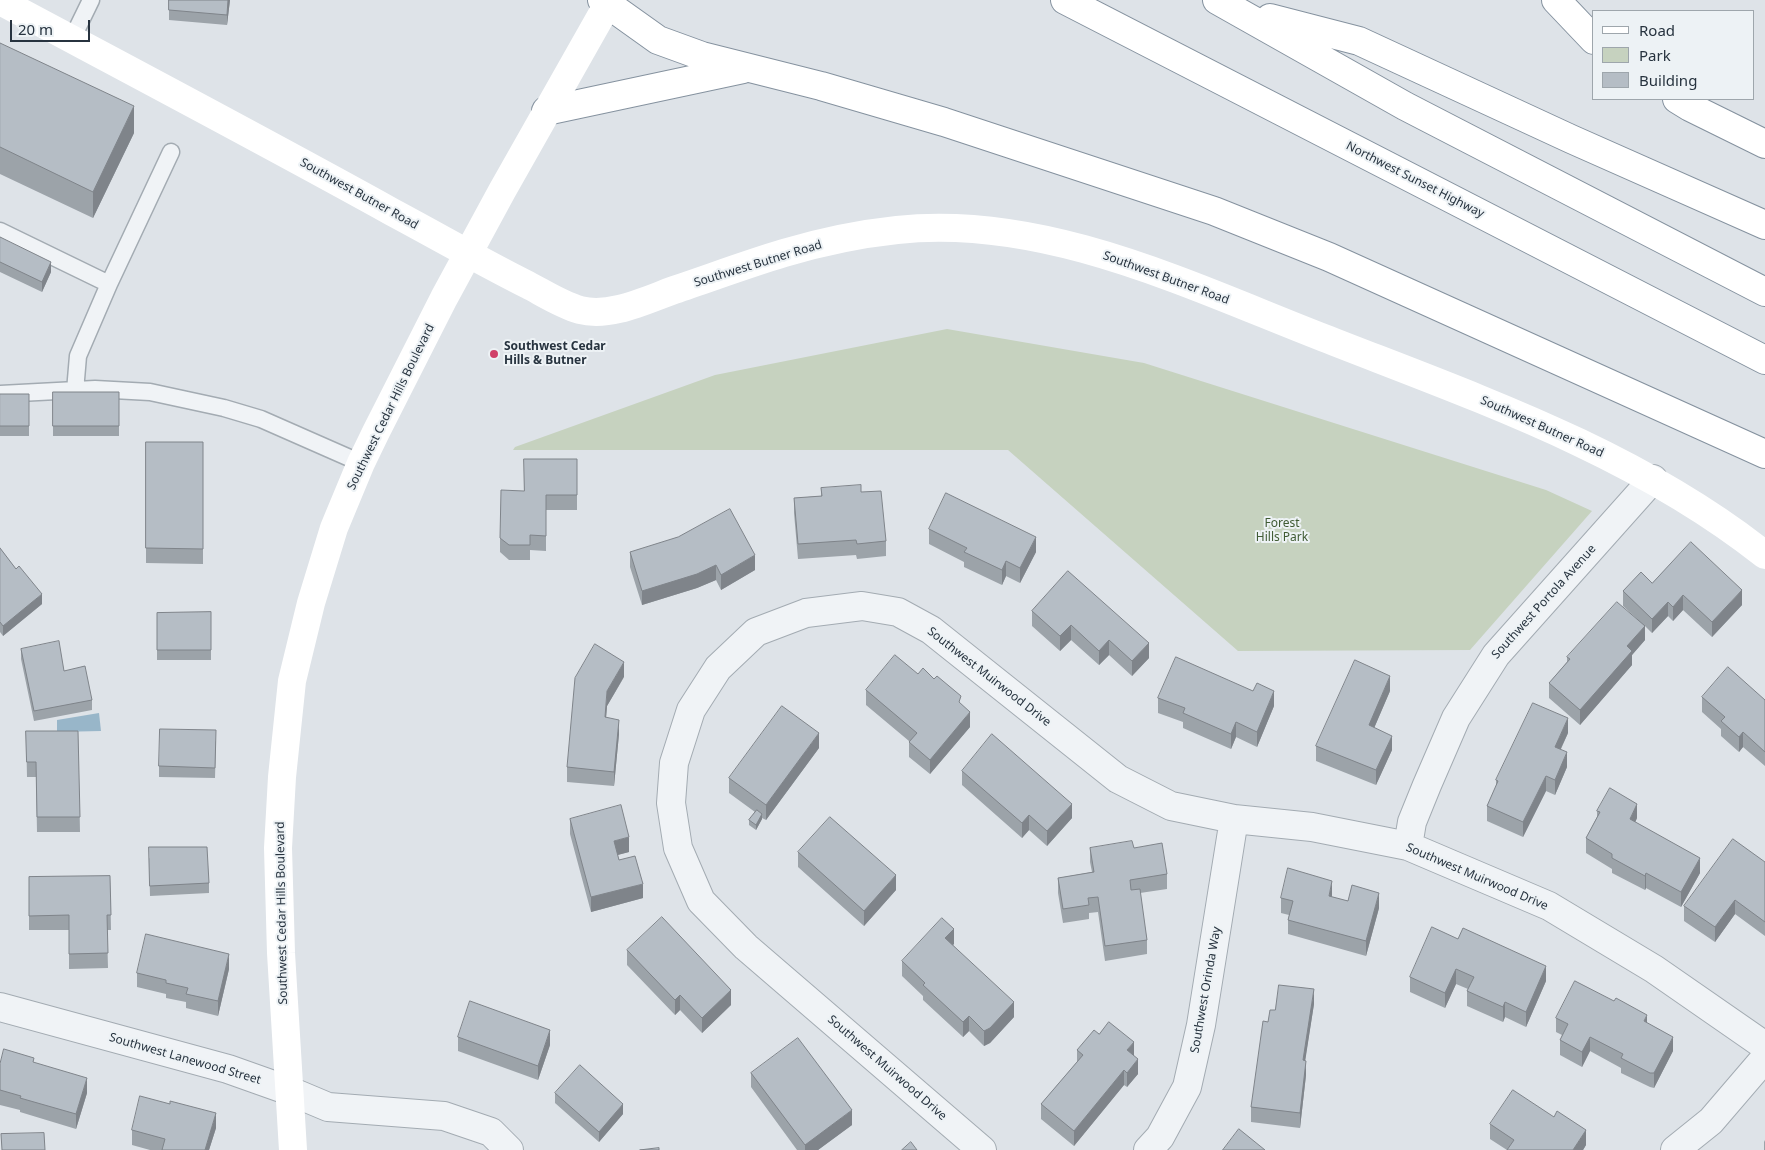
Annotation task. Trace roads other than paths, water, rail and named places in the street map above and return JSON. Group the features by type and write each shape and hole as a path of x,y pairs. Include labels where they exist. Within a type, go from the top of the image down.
{"main road":[{"name":"Southwest Butner Road","path":"0,0 467,254 565,304 583,311 616,309 782,254 836,240 902,230 952,228 1013,233 1052,241 1114,258 1219,296 1510,411 1574,439 1653,480 1717,520 1765,555"},
{"name":"Northwest Sunset Highway","path":"1065,0 1765,360"},
{"path":"1556,0 1592,38"},
{"path":"607,1 658,40 702,56 821,86 944,122 1214,211 1329,257 1765,454"},
{"name":"Southwest Cedar Hills Boulevard","path":"293,1150 281,953 278,848 282,778 291,690 321,566 334,528 361,463 467,254 607,1"},
{"path":"1226,5 1360,41 1570,139 1765,225"},
{"path":"1226,5 1406,106 1765,292"},
{"path":"546,111 749,68"},
{"path":"1679,100 1765,144"}],"street":[{"name":"Southwest Portola Avenue","path":"1408,846 1412,822 1456,718 1496,655 1653,480"},
{"name":"Southwest Muirwood Drive","path":"982,1150 746,947 701,901 678,848 671,803 674,763 691,710 718,668 756,632 806,613 862,606 898,612 931,630 1118,779 1171,806 1234,819 1312,827 1408,846 1549,906 1654,969 1765,1046"},
{"name":"Southwest Orinda Way","path":"1148,1150 1160,1137 1187,1087 1201,1025 1234,819"},
{"name":"Southwest Lanewood Street","path":"0,1007 228,1069 328,1108 444,1116 491,1132 509,1150"},
{"path":"1675,1150 1711,1121 1765,1058"}],"lane":[{"path":"72,39 91,0"},
{"path":"75,390 78,356 109,284 171,152"},
{"path":"0,231 109,284"},
{"path":"0,394 95,389 150,392 224,408 261,419 361,463"}],"water":[{"path":"99,713 101,731 57,732 57,720"}],"place":[{"name":"Southwest Cedar Hills & Butner","path":"494,354"}],"park label":[{"name":"Forest Hills Park","path":"1282,531"}]}
